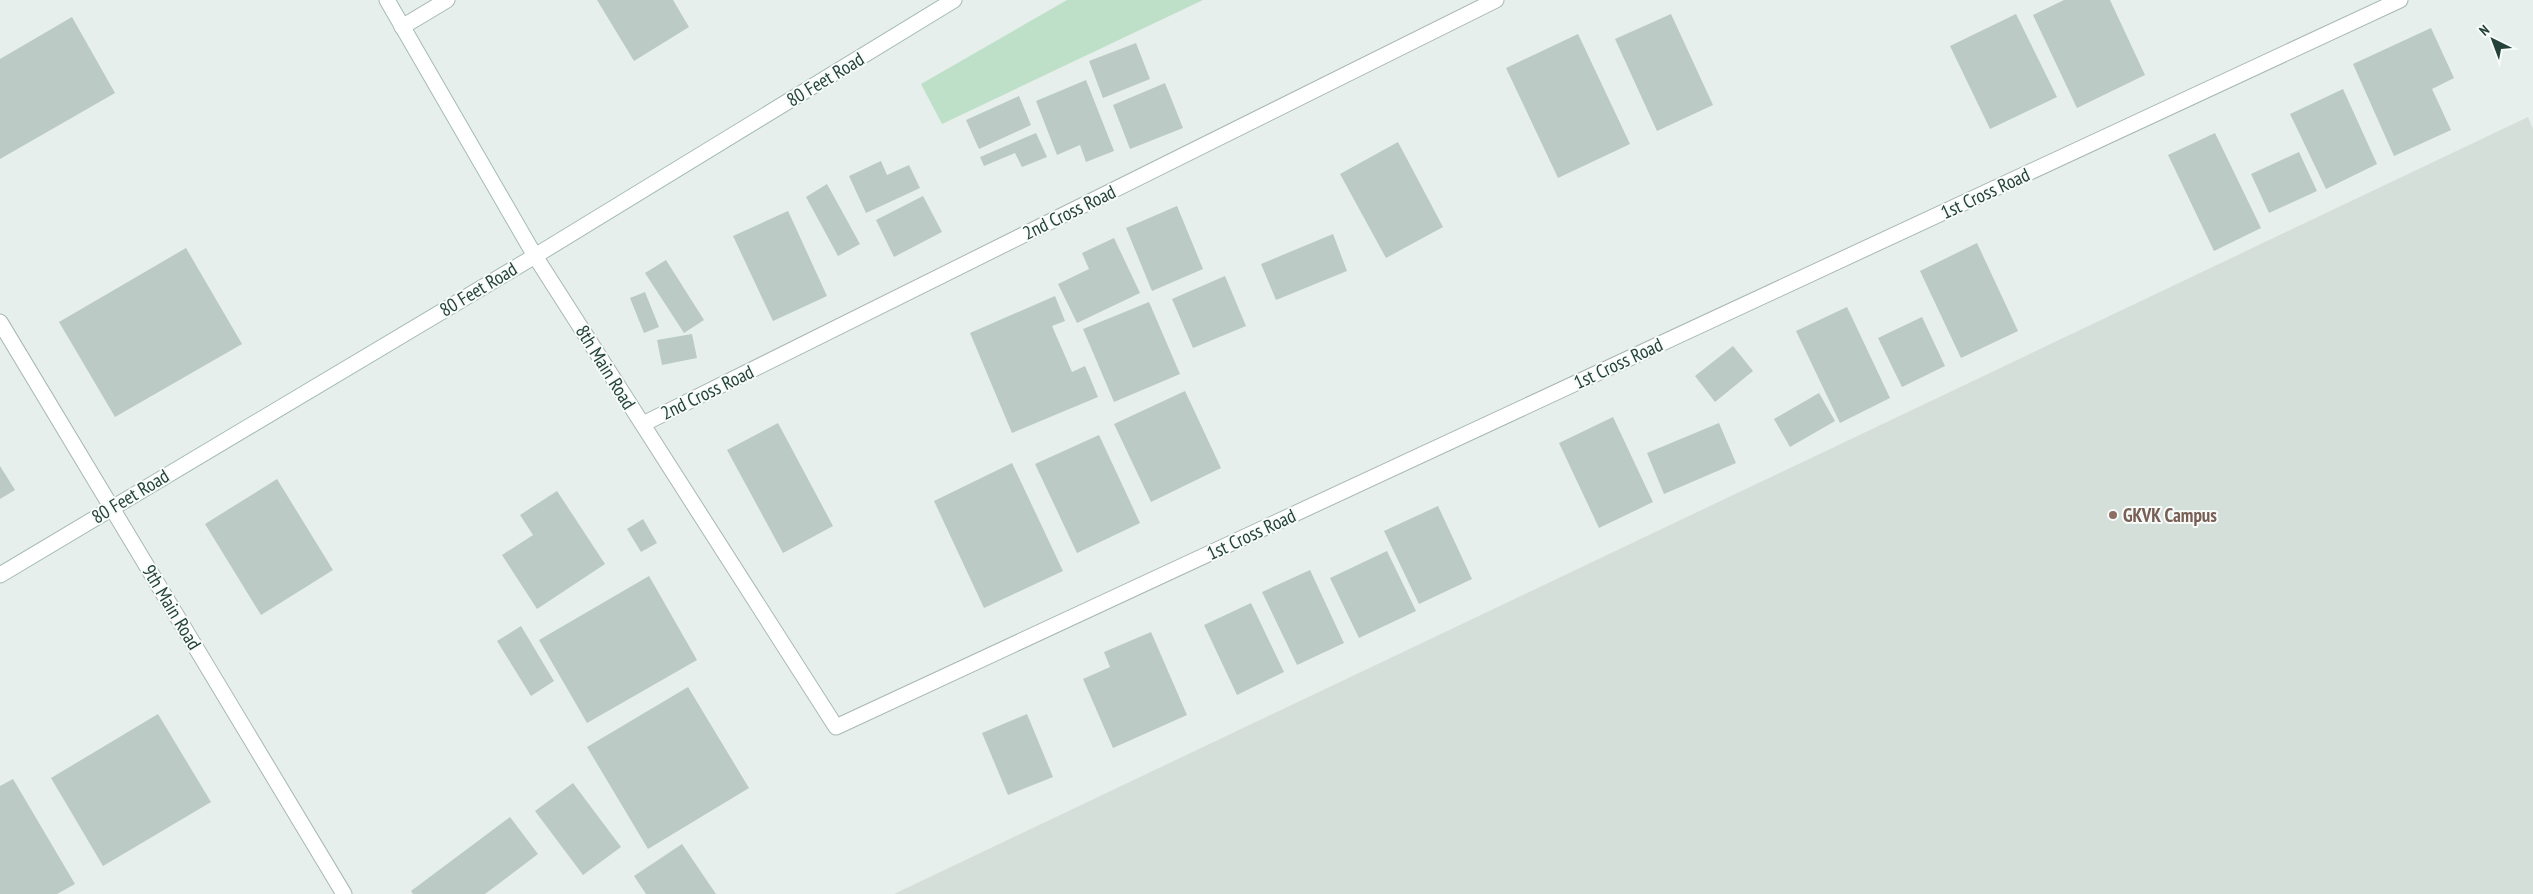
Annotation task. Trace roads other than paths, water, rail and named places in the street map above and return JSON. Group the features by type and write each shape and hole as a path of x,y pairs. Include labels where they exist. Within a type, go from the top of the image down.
{"street":[{"name":"8th Main Road","path":"387,0 536,256 836,727"},
{"path":"402,26 447,0"},
{"name":"80 Feet Road","path":"0,575 536,256 954,0"},
{"name":"2nd Cross Road","path":"643,424 1496,0"},
{"name":"1st Cross Road","path":"836,727 2400,0"},
{"name":"9th Main Road","path":"0,322 344,894"}],"place":[{"name":"GKVK Campus","path":"2113,515"}]}
